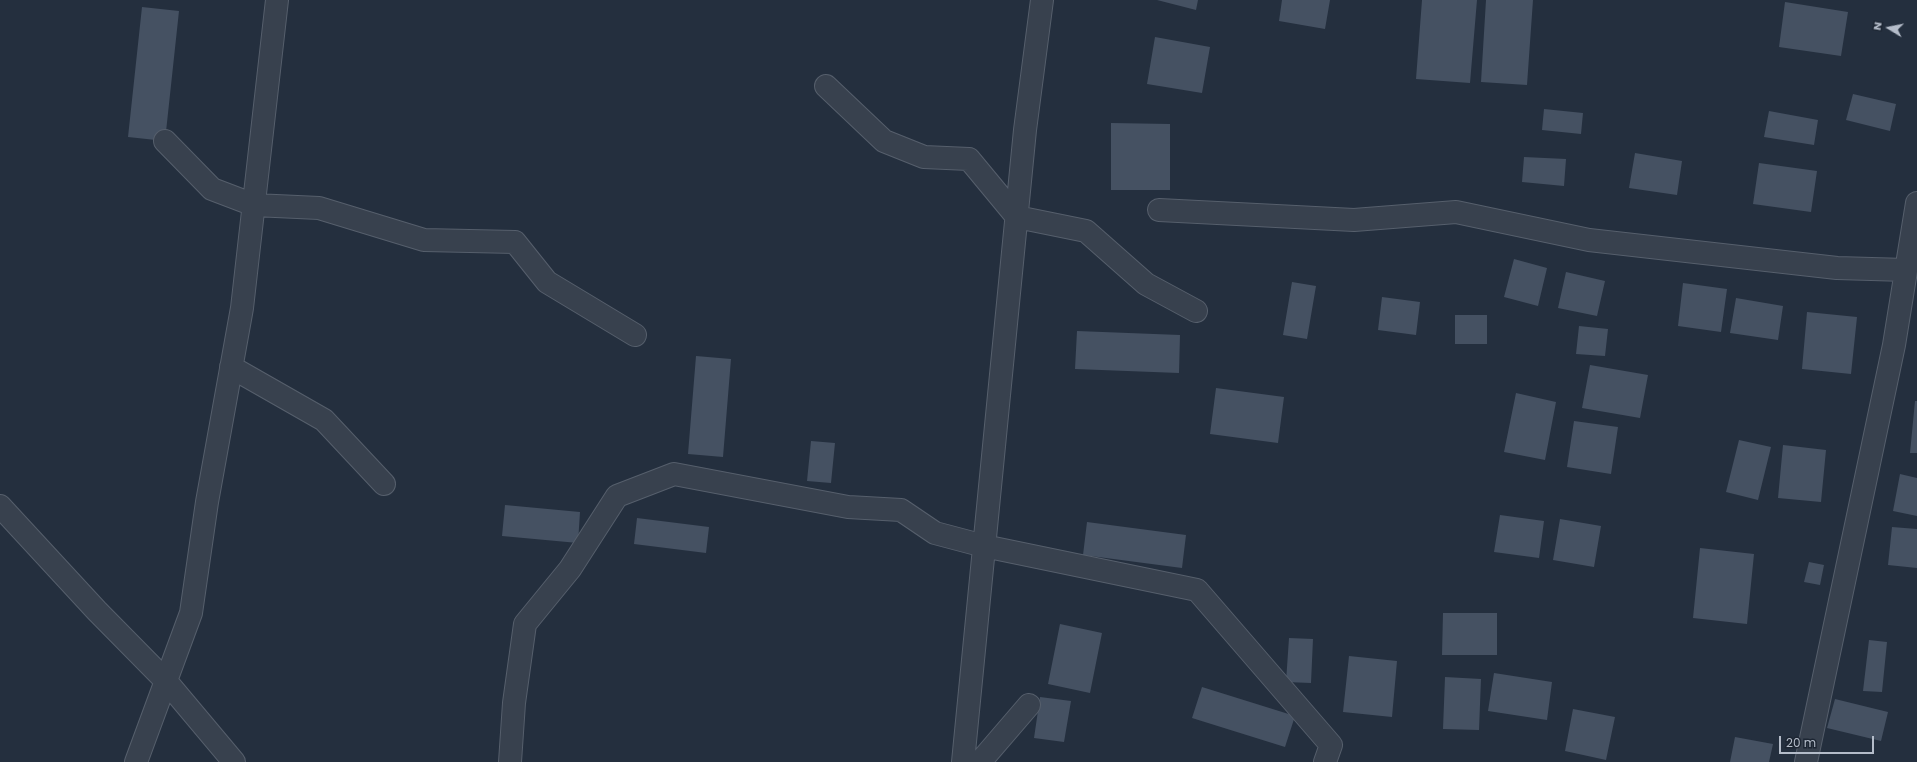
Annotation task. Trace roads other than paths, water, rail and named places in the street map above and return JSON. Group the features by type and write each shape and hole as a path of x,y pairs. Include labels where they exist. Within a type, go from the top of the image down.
{"street":[{"path":"136,762 191,613 208,502 242,308 277,0"},
{"path":"963,762 1017,217 1042,0"},
{"path":"826,86 884,141 924,157 969,160 1017,217 1086,231 1146,284 1196,311"},
{"path":"165,141 212,189 254,205 319,208 424,240 515,242 547,282 635,335"},
{"path":"1806,762 1894,345 1917,203"},
{"path":"1159,210 1354,220 1456,212 1589,240 1837,268 1906,270"},
{"path":"231,366 324,420 384,484"},
{"path":"510,762 514,703 525,624 570,569 617,496 674,474 848,507 901,510 935,533 984,546 1197,590 1331,745 1325,762"},
{"path":"0,506 97,611 166,681 234,762"},
{"path":"980,762 1029,705"}]}
